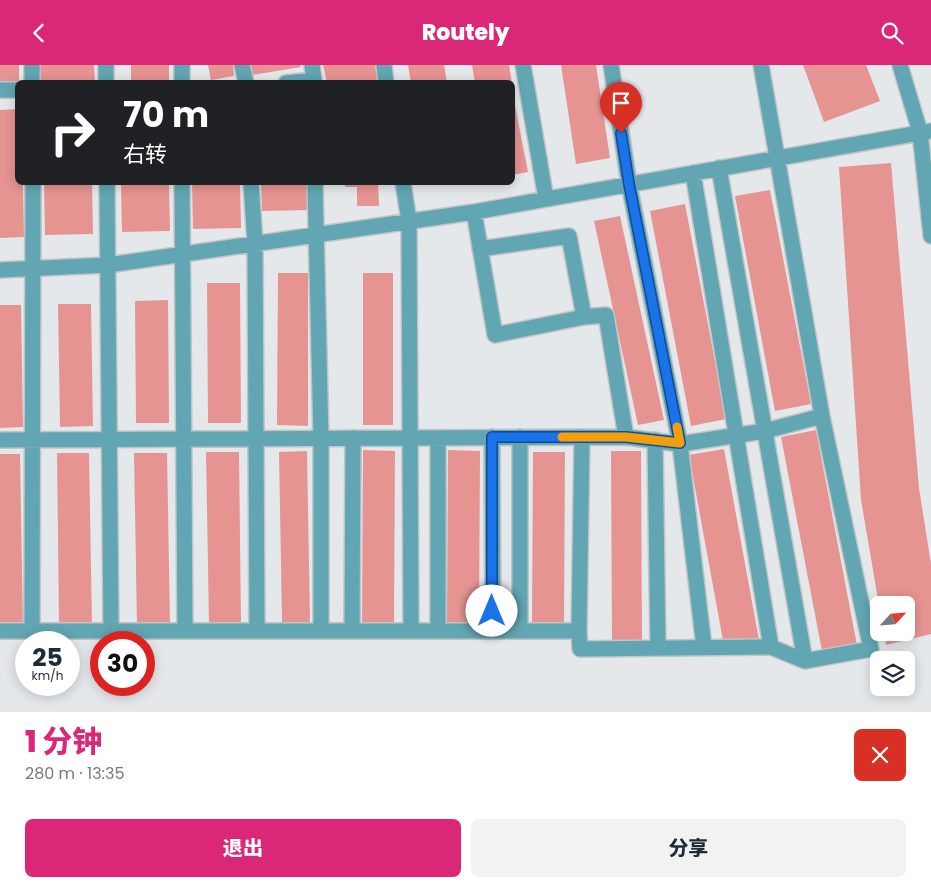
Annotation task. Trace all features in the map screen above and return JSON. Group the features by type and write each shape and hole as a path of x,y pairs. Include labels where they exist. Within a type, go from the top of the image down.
{"street":[{"path":"32,65 32,80"},
{"path":"106,65 106,80"},
{"path":"182,65 182,80"},
{"path":"242,65 245,80"},
{"path":"384,65 386,80"},
{"path":"524,65 546,199"},
{"path":"611,65 629,184 680,443 704,647"},
{"path":"582,437 580,649 771,647 805,661 871,649 822,416 762,65"},
{"path":"900,65 926,132 931,236"},
{"path":"298,80 313,76"},
{"path":"0,90 15,90"},
{"path":"0,270 34,270 108,265 474,212 926,132"},
{"path":"719,168 805,661"},
{"path":"693,173 771,647"},
{"path":"32,631 33,185"},
{"path":"107,185 111,631"},
{"path":"182,185 185,631"},
{"path":"251,185 255,243 257,631"},
{"path":"315,185 321,438 321,631"},
{"path":"403,185 409,221 411,631"},
{"path":"474,212 495,335 584,317 606,315 626,437"},
{"path":"480,249 569,236 584,317"},
{"path":"0,440 626,437 680,443 765,431 822,416"},
{"path":"492,437 492,631"},
{"path":"520,437 520,631"},
{"path":"352,631 353,438"},
{"path":"438,438 438,631"},
{"path":"654,440 658,648"},
{"path":"0,631 15,631"},
{"path":"155,631 579,631"}],"building":[{"path":"0,65 19,65 19,80 15,80 15,83 0,85"},
{"path":"41,65 94,65 95,80 41,80"},
{"path":"131,65 169,65 169,80 131,80"},
{"path":"208,65 233,65 234,76 211,80"},
{"path":"250,65 300,65 301,67 252,75"},
{"path":"323,65 375,65 378,80 326,80"},
{"path":"408,65 444,65 446,80 410,80"},
{"path":"472,65 509,65 512,80 474,80"},
{"path":"561,65 596,65 610,158 576,164"},
{"path":"803,65 866,65 880,101 824,122"},
{"path":"515,105 528,172 515,174"},
{"path":"15,109 15,185 23,185 24,237 0,238 0,110"},
{"path":"891,163 919,488 931,564 931,634 915,638 915,596 877,596 861,500 839,167"},
{"path":"44,185 92,185 93,234 45,235"},
{"path":"121,185 169,185 170,231 122,232"},
{"path":"192,185 240,185 241,228 193,229"},
{"path":"261,185 310,185 311,210 262,211"},
{"path":"345,185 378,185 379,206 357,206 357,187 345,187"},
{"path":"770,190 811,404 775,411 735,196"},
{"path":"685,204 726,419 691,426 650,211"},
{"path":"620,216 664,420 638,425 594,221"},
{"path":"278,273 308,273 308,426 277,425"},
{"path":"363,273 393,273 393,425 363,425"},
{"path":"207,283 240,283 241,423 208,423"},
{"path":"168,300 169,423 136,423 135,301"},
{"path":"58,304 91,304 93,426 60,427"},
{"path":"0,305 21,305 23,427 0,428"},
{"path":"816,430 857,645 822,651 781,437"},
{"path":"724,449 759,640 724,646 689,455"},
{"path":"363,450 395,451 394,624 362,623"},
{"path":"448,450 480,451 479,624 447,623"},
{"path":"307,451 310,622 282,622 279,452"},
{"path":"611,451 641,451 642,643 612,644"},
{"path":"206,452 239,452 241,624 209,624"},
{"path":"533,452 565,452 564,625 532,625"},
{"path":"57,453 89,453 92,625 59,625"},
{"path":"134,453 167,453 170,625 137,625"},
{"path":"0,454 20,454 23,626 0,626"},
{"path":"885,641 902,641 886,645"}],"slow traffic":[{"path":"562,437 626,437 680,443 677,427"}],"route":[{"path":"492,611 492,437 626,437 680,443 629,184 621,133"}]}
